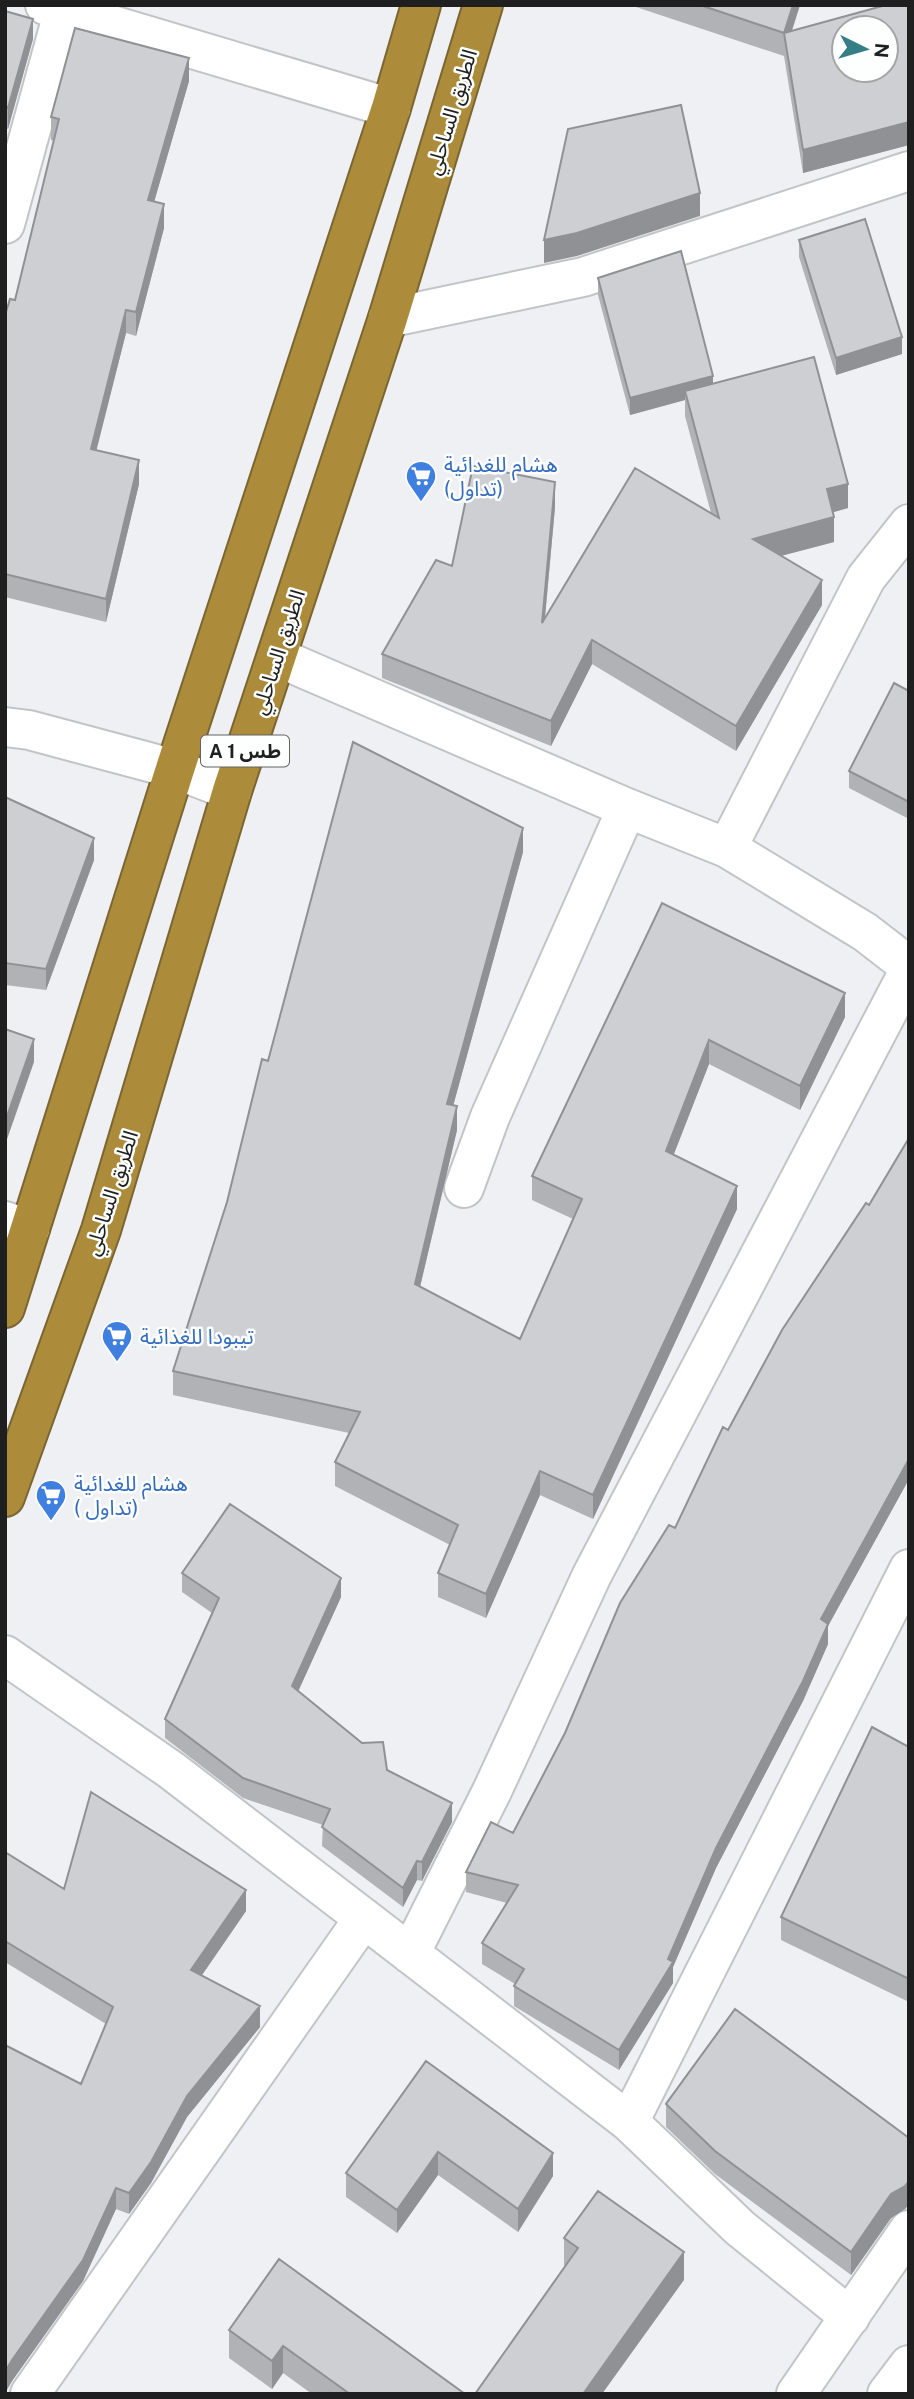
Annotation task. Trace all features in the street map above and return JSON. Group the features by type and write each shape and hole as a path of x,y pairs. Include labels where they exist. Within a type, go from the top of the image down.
{"highway":[{"name":"A 1 طس","path":"5,1308 18,1225 175,769 391,108 421,5"},
{"name":"الطريق الساحلي","path":"5,1497 101,1230 232,791 388,318 483,5"}],"street":[{"path":"5,224 54,9 391,108"},
{"path":"388,318 583,277 909,171"},
{"path":"727,848 866,578 909,524"},
{"path":"277,657 627,808 727,848 865,932 909,969 592,1575 492,1791 410,1954"},
{"path":"5,727 29,730 175,769 232,791"},
{"path":"464,1188 490,1117 627,808"},
{"path":"629,2122 909,1569"},
{"path":"5,1655 171,1770 629,2122 740,2228 850,2317"},
{"path":"30,2394 364,1918"},
{"path":"796,2394 909,2230"},
{"path":"887,2394 909,2365"}],"building":[{"path":"700,5 793,5 784,33"},
{"path":"886,5 909,5 909,122 803,150 784,33 830,20 830,84 900,84 900,14 853,14"},
{"path":"5,11 33,19 8,108 5,107"},
{"path":"75,28 189,58 148,200 164,204 136,312 126,310 91,449 139,460 106,599 5,574 5,315 10,299 15,300 59,119 51,117"},
{"path":"681,105 700,193 577,233 544,240 568,129"},
{"path":"865,219 902,337 836,358 799,240"},
{"path":"681,251 713,376 630,398 598,278"},
{"path":"814,357 848,484 827,489 834,517 753,539 822,580 736,726 592,640 551,721 382,654 436,560 452,566 473,466 555,482 542,623 635,468 719,518 685,391"},
{"path":"894,683 909,691 909,802 849,771"},
{"path":"353,742 523,828 447,1104 457,1106 415,1284 520,1339 582,1199 532,1176 662,903 845,993 800,1086 709,1040 666,1151 737,1186 593,1495 540,1471 486,1594 438,1573 458,1525 335,1462 360,1412 173,1371 227,1202 262,1059 268,1061"},
{"path":"5,797 94,838 46,969 5,963"},
{"path":"5,1029 34,1039 5,1122"},
{"path":"909,1138 909,1459 821,1619 828,1624 803,1681 716,1848 668,1959 673,1962 619,2050 514,1986 524,1969 482,1943 518,1885 466,1872 491,1822 513,1833 565,1733 620,1603 669,1525 675,1528 723,1427 728,1430 782,1330 866,1203 869,1205"},
{"path":"230,1504 341,1578 292,1686 362,1743 383,1742 387,1770 452,1803 422,1862 417,1861 403,1888 322,1827 330,1809 243,1778 165,1719 219,1598 182,1573"},
{"path":"872,1727 909,1747 909,1979 781,1917"},
{"path":"91,1792 246,1890 191,1970 260,2006 187,2096 151,2162 129,2193 116,2188 83,2260 5,2372 5,2045 81,2084 113,2007 5,1941 5,1852 64,1889"},
{"path":"735,2009 909,2138 909,2181 891,2194 851,2252 715,2151 666,2104"},
{"path":"426,2061 553,2153 518,2209 438,2152 397,2210 346,2173"},
{"path":"598,2191 684,2252 583,2394 475,2394 578,2248 564,2238"},
{"path":"279,2259 465,2394 350,2394 283,2346 272,2361 229,2330"}],"place":[{"name":"هشام للغدائية (تداول)","path":"421,503"},
{"name":"تيبودا للغذائية","path":"117,1363"},
{"name":"هشام للغدائية ( تداول)","path":"51,1522"}]}
